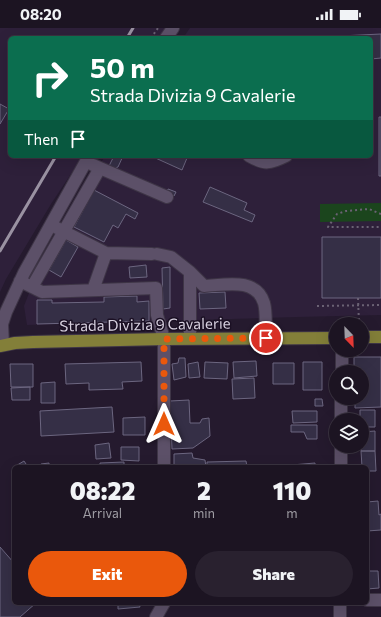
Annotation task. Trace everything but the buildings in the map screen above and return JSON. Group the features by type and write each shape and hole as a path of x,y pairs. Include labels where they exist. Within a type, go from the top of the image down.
{"main road":[{"path":"369,337 381,337"},
{"name":"Strada Divizia 9 Cavalerie","path":"2,346 33,342 190,338 329,338"}],"street":[{"path":"253,158 259,161 274,162 282,158"},
{"path":"2,346 2,324 20,281 88,159 100,168 167,197"},
{"path":"32,287 100,168"},
{"path":"51,224 106,252 154,254 171,257 190,272 204,286 243,284 252,288 261,295 264,305 266,338"},
{"path":"93,290 106,252"},
{"path":"190,272 190,338"},
{"path":"20,281 42,292 156,288 157,315 164,339 164,465"},
{"path":"341,453 341,465"},
{"path":"369,600 381,600"},
{"path":"156,617 163,605"},
{"path":"340,605 340,617"}],"path":[{"path":"381,214 369,209 346,211 337,214 328,227 381,227"},
{"path":"358,298 359,317"},
{"path":"317,306 381,305"}],"shaded area":[{"path":"0,28 167,28 162,36 8,36 8,158 82,158 51,204 6,279 0,292"},
{"path":"190,28 381,28 381,315 27,325 24,306 33,283 75,206 104,158 373,158 373,36 184,36"}],"green space":[{"path":"381,203 381,221 320,222 320,204"}],"railway":[{"path":"128,36 133,28"},
{"path":"0,251 55,158"}],"route":[{"path":"164,424 164,339 266,338"}]}
